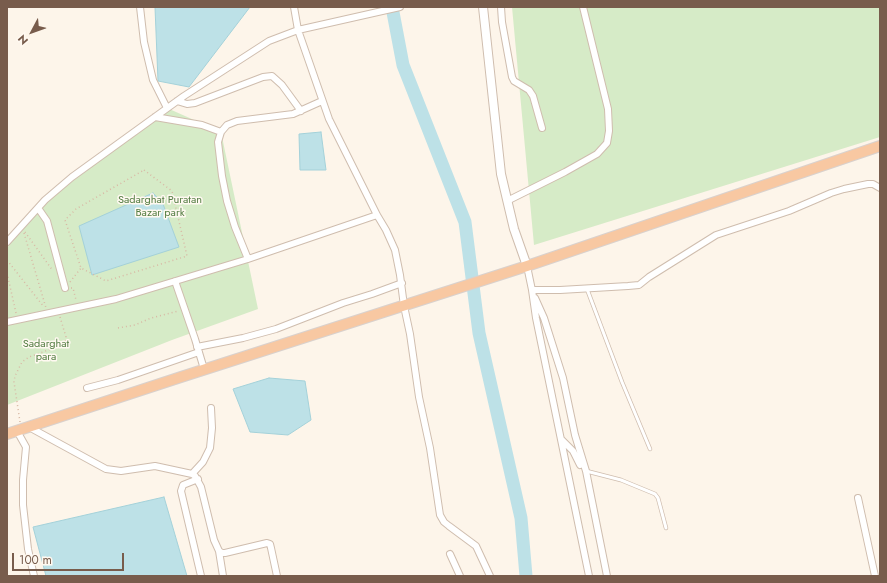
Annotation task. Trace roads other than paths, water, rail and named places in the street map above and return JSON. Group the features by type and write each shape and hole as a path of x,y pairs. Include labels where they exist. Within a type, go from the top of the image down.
{"highway":[{"path":"19,430 204,369 522,268 880,146"}],"street":[{"path":"140,7 144,42 153,80 167,108"},
{"path":"294,7 298,30 329,119 395,250 402,283 404,306 430,448 440,515 444,522 476,546 490,576"},
{"path":"7,242 38,208 72,177 177,101 269,41 298,30 400,7"},
{"path":"483,7 501,174 522,268 544,318 563,378 575,435 586,474 607,576"},
{"path":"501,7 512,77 514,81 529,90 533,96 542,128"},
{"path":"507,201 598,154 607,143 610,131 608,109 583,7"},
{"path":"177,101 186,104 195,103 263,77 272,76 282,85 301,111"},
{"path":"248,259 235,227 224,188 218,142 221,132 227,125 237,121 292,114 322,101"},
{"path":"156,117 202,125 221,132"},
{"path":"533,293 639,285 716,235 789,211 844,189 868,184 873,184 880,188"},
{"path":"38,208 47,221 65,288"},
{"path":"7,322 116,299 248,259 377,215"},
{"path":"174,281 204,369"},
{"path":"87,388 118,380 198,350 276,329 343,303 402,283"},
{"path":"533,293 536,318 589,576"},
{"path":"192,474 203,462 210,448 212,428 211,408"},
{"path":"19,430 106,469 121,471 155,466 192,474 198,479 201,487 214,540 219,551 223,576"},
{"path":"19,430 26,447 23,480 23,505 28,549 34,576"},
{"path":"561,439 574,451 582,470 586,474"},
{"path":"198,479 183,485 181,491 201,576"},
{"path":"858,498 875,576"},
{"path":"219,551 225,553 267,543 270,544 277,576"},
{"path":"450,554 460,576"}],"lane":[{"path":"587,288 622,382 650,449"},
{"path":"586,474 621,480 655,494 658,498 666,528"}],"water":[{"path":"155,7 250,7 189,87 158,81"},
{"path":"321,132 326,170 300,170 299,134"},
{"path":"153,193 163,204 179,247 92,275 79,226"},
{"path":"269,378 305,381 311,420 288,435 250,432 233,389"},
{"path":"164,497 187,576 46,576 33,527"}],"waterway":[{"path":"392,7 403,65 465,222 479,333 521,518 526,576"}],"park label":[{"name":"Sadarghat Puratan Bazar park","path":"160,206"},
{"name":"Sadarghat para","path":"46,350"}]}
